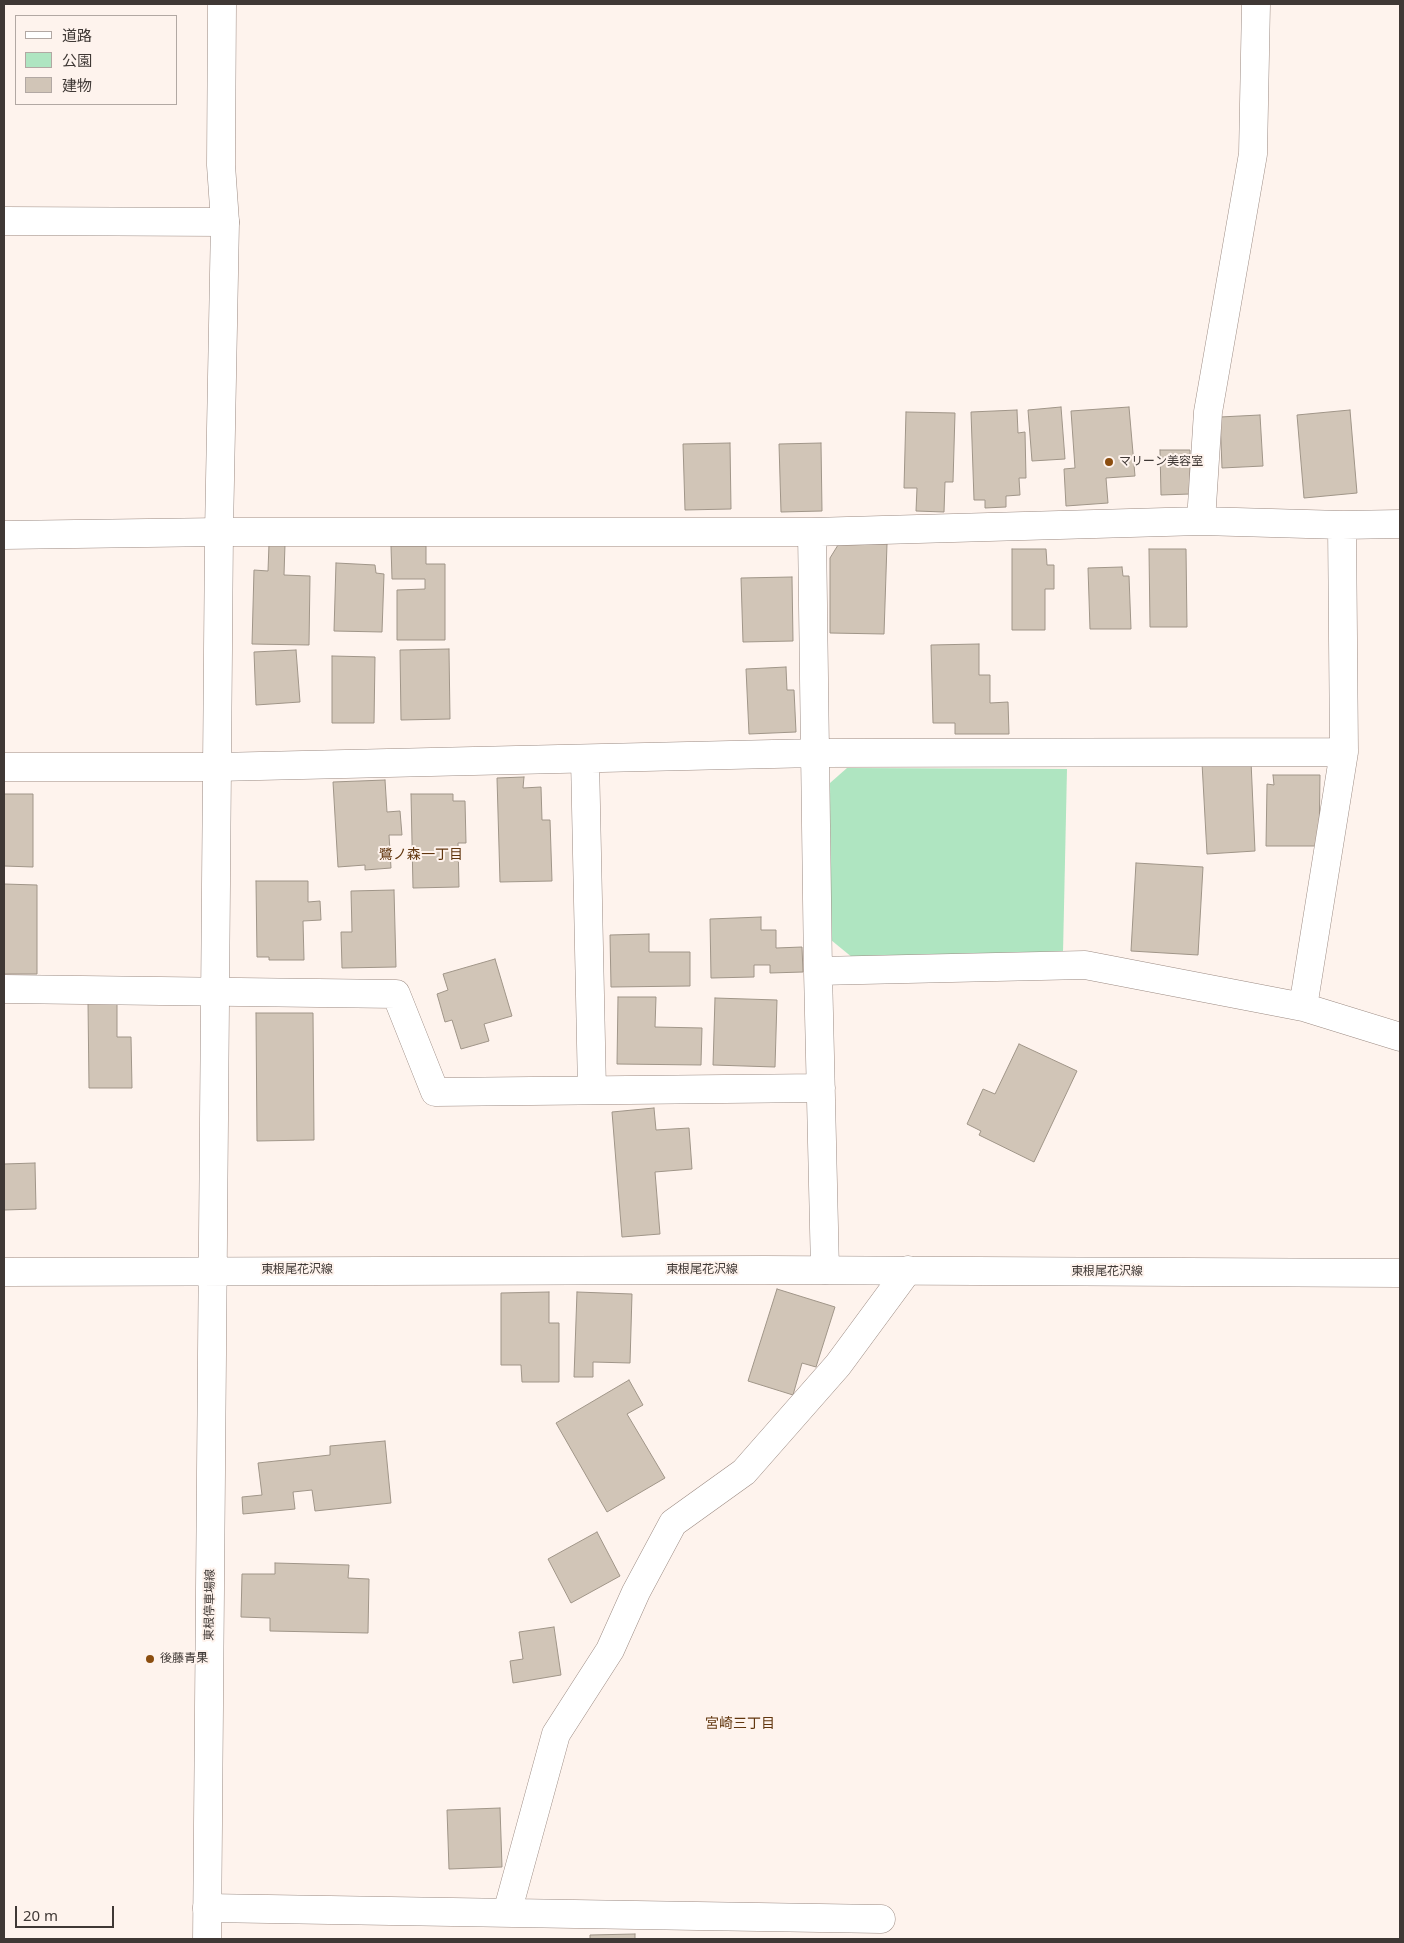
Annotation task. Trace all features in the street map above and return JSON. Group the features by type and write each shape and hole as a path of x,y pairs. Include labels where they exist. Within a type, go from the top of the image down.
{"street":[{"name":"東根停車場線","path":"207,1939 219,532 225,222 221,165 222,4"},
{"path":"1201,521 1208,412 1253,154 1256,4"},
{"path":"4,221 225,222"},
{"path":"4,535 219,532 812,532 1201,521 1342,525 1400,524"},
{"path":"1303,1007 1344,752 1342,525"},
{"path":"812,532 818,971 825,1270"},
{"path":"4,767 217,767 816,753 1344,752"},
{"path":"585,759 592,1090"},
{"path":"818,971 1085,965 1303,1007 1400,1036"},
{"path":"4,989 396,994 435,1092 821,1088"},
{"name":"東根尾花沢線","path":"4,1272 213,1270 1400,1272"},
{"path":"507,1913 556,1734 610,1650 636,1592 673,1523 744,1472 838,1365 908,1270"},
{"path":"207,1908 881,1919"}],"green space":[{"path":"847,768 1067,769 1063,953 853,958 831,940 830,783"}],"building":[{"path":"1061,407 1065,459 1032,461 1028,410"},
{"path":"1129,407 1135,476 1106,478 1108,503 1066,506 1064,469 1075,468 1071,411"},
{"path":"1017,410 1018,433 1025,432 1026,478 1019,478 1020,495 1006,496 1006,507 985,508 985,500 974,500 971,412"},
{"path":"1350,410 1357,493 1304,498 1297,415"},
{"path":"906,412 955,413 953,482 945,482 944,512 916,511 917,488 904,488"},
{"path":"1260,415 1263,466 1222,468 1220,417"},
{"path":"730,443 731,509 685,510 683,444"},
{"path":"821,443 822,511 781,512 779,444"},
{"path":"1160,450 1190,450 1190,494 1161,495"},
{"path":"269,544 285,544 284,575 310,576 309,645 252,644 254,570 268,571"},
{"path":"887,544 884,634 830,633 830,558 838,545"},
{"path":"391,546 426,546 426,564 445,564 445,640 397,640 397,590 425,589 425,579 392,579"},
{"path":"1012,549 1046,549 1047,565 1054,565 1054,589 1045,589 1045,630 1012,630"},
{"path":"1149,549 1186,549 1187,627 1150,627"},
{"path":"336,563 375,565 376,573 384,574 382,632 334,631"},
{"path":"1122,567 1123,576 1129,576 1131,629 1090,629 1088,568"},
{"path":"792,577 793,641 743,642 741,578"},
{"path":"979,644 979,675 990,675 990,703 1008,702 1009,734 955,734 955,723 933,723 931,645"},
{"path":"449,649 450,719 401,720 400,650"},
{"path":"296,650 300,702 256,705 254,652"},
{"path":"332,656 375,657 374,723 332,723"},
{"path":"786,667 787,690 794,690 796,732 749,734 746,669"},
{"path":"1251,761 1255,851 1207,854 1202,763"},
{"path":"1273,775 1320,775 1319,846 1266,846 1267,784 1274,785"},
{"path":"524,777 523,788 541,787 542,820 550,820 552,881 500,882 497,778"},
{"path":"385,780 387,812 400,811 402,835 389,835 391,868 365,870 365,865 338,867 333,782"},
{"path":"4,794 33,794 33,867 4,866"},
{"path":"411,794 453,794 453,801 465,801 466,843 458,843 459,887 413,888"},
{"path":"1136,863 1203,867 1198,955 1131,951"},
{"path":"256,881 308,881 308,902 320,901 321,920 303,921 304,960 269,960 269,957 257,957"},
{"path":"4,884 37,885 37,974 4,974"},
{"path":"394,890 396,967 342,968 341,932 352,932 351,891"},
{"path":"761,917 761,930 776,930 776,948 802,947 803,972 770,973 770,965 754,965 754,977 711,978 710,919"},
{"path":"649,934 649,952 690,952 690,986 611,987 610,935"},
{"path":"495,959 512,1016 484,1024 489,1041 461,1049 452,1020 445,1022 437,994 448,990 443,974"},
{"path":"618,997 656,997 655,1027 702,1028 701,1065 617,1064"},
{"path":"715,998 777,1000 775,1067 713,1065"},
{"path":"88,1001 117,1002 117,1037 131,1037 132,1088 89,1088"},
{"path":"256,1013 313,1013 314,1140 257,1141"},
{"path":"1019,1044 1077,1071 1034,1162 979,1135 981,1131 967,1124 983,1089 995,1094"},
{"path":"654,1108 656,1130 689,1128 692,1169 655,1172 660,1234 622,1237 612,1112"},
{"path":"35,1163 36,1209 4,1210 4,1164"},
{"path":"777,1289 835,1307 816,1367 802,1363 793,1395 748,1381"},
{"path":"549,1292 549,1323 559,1323 559,1382 522,1382 521,1365 501,1365 501,1293"},
{"path":"577,1292 632,1294 630,1363 593,1362 593,1377 574,1377"},
{"path":"629,1380 643,1405 627,1414 665,1478 607,1512 556,1423"},
{"path":"385,1441 391,1503 315,1511 312,1490 293,1492 295,1509 243,1514 242,1497 262,1495 258,1463 330,1455 330,1446"},
{"path":"597,1532 620,1576 571,1603 548,1559"},
{"path":"275,1563 349,1565 348,1578 369,1579 368,1633 270,1631 270,1618 241,1617 242,1574 275,1574"},
{"path":"554,1627 561,1675 513,1683 510,1661 523,1659 519,1632"},
{"path":"500,1808 502,1867 449,1869 447,1810"},
{"path":"635,1934 635,1939 590,1939 590,1935"}],"place":[{"name":"マリーン美容室","path":"1109,462"},
{"name":"後藤青果","path":"150,1659"}],"district":[{"name":"鷺ノ森一丁目","path":"421,855"},
{"name":"宮崎三丁目","path":"740,1724"}]}
